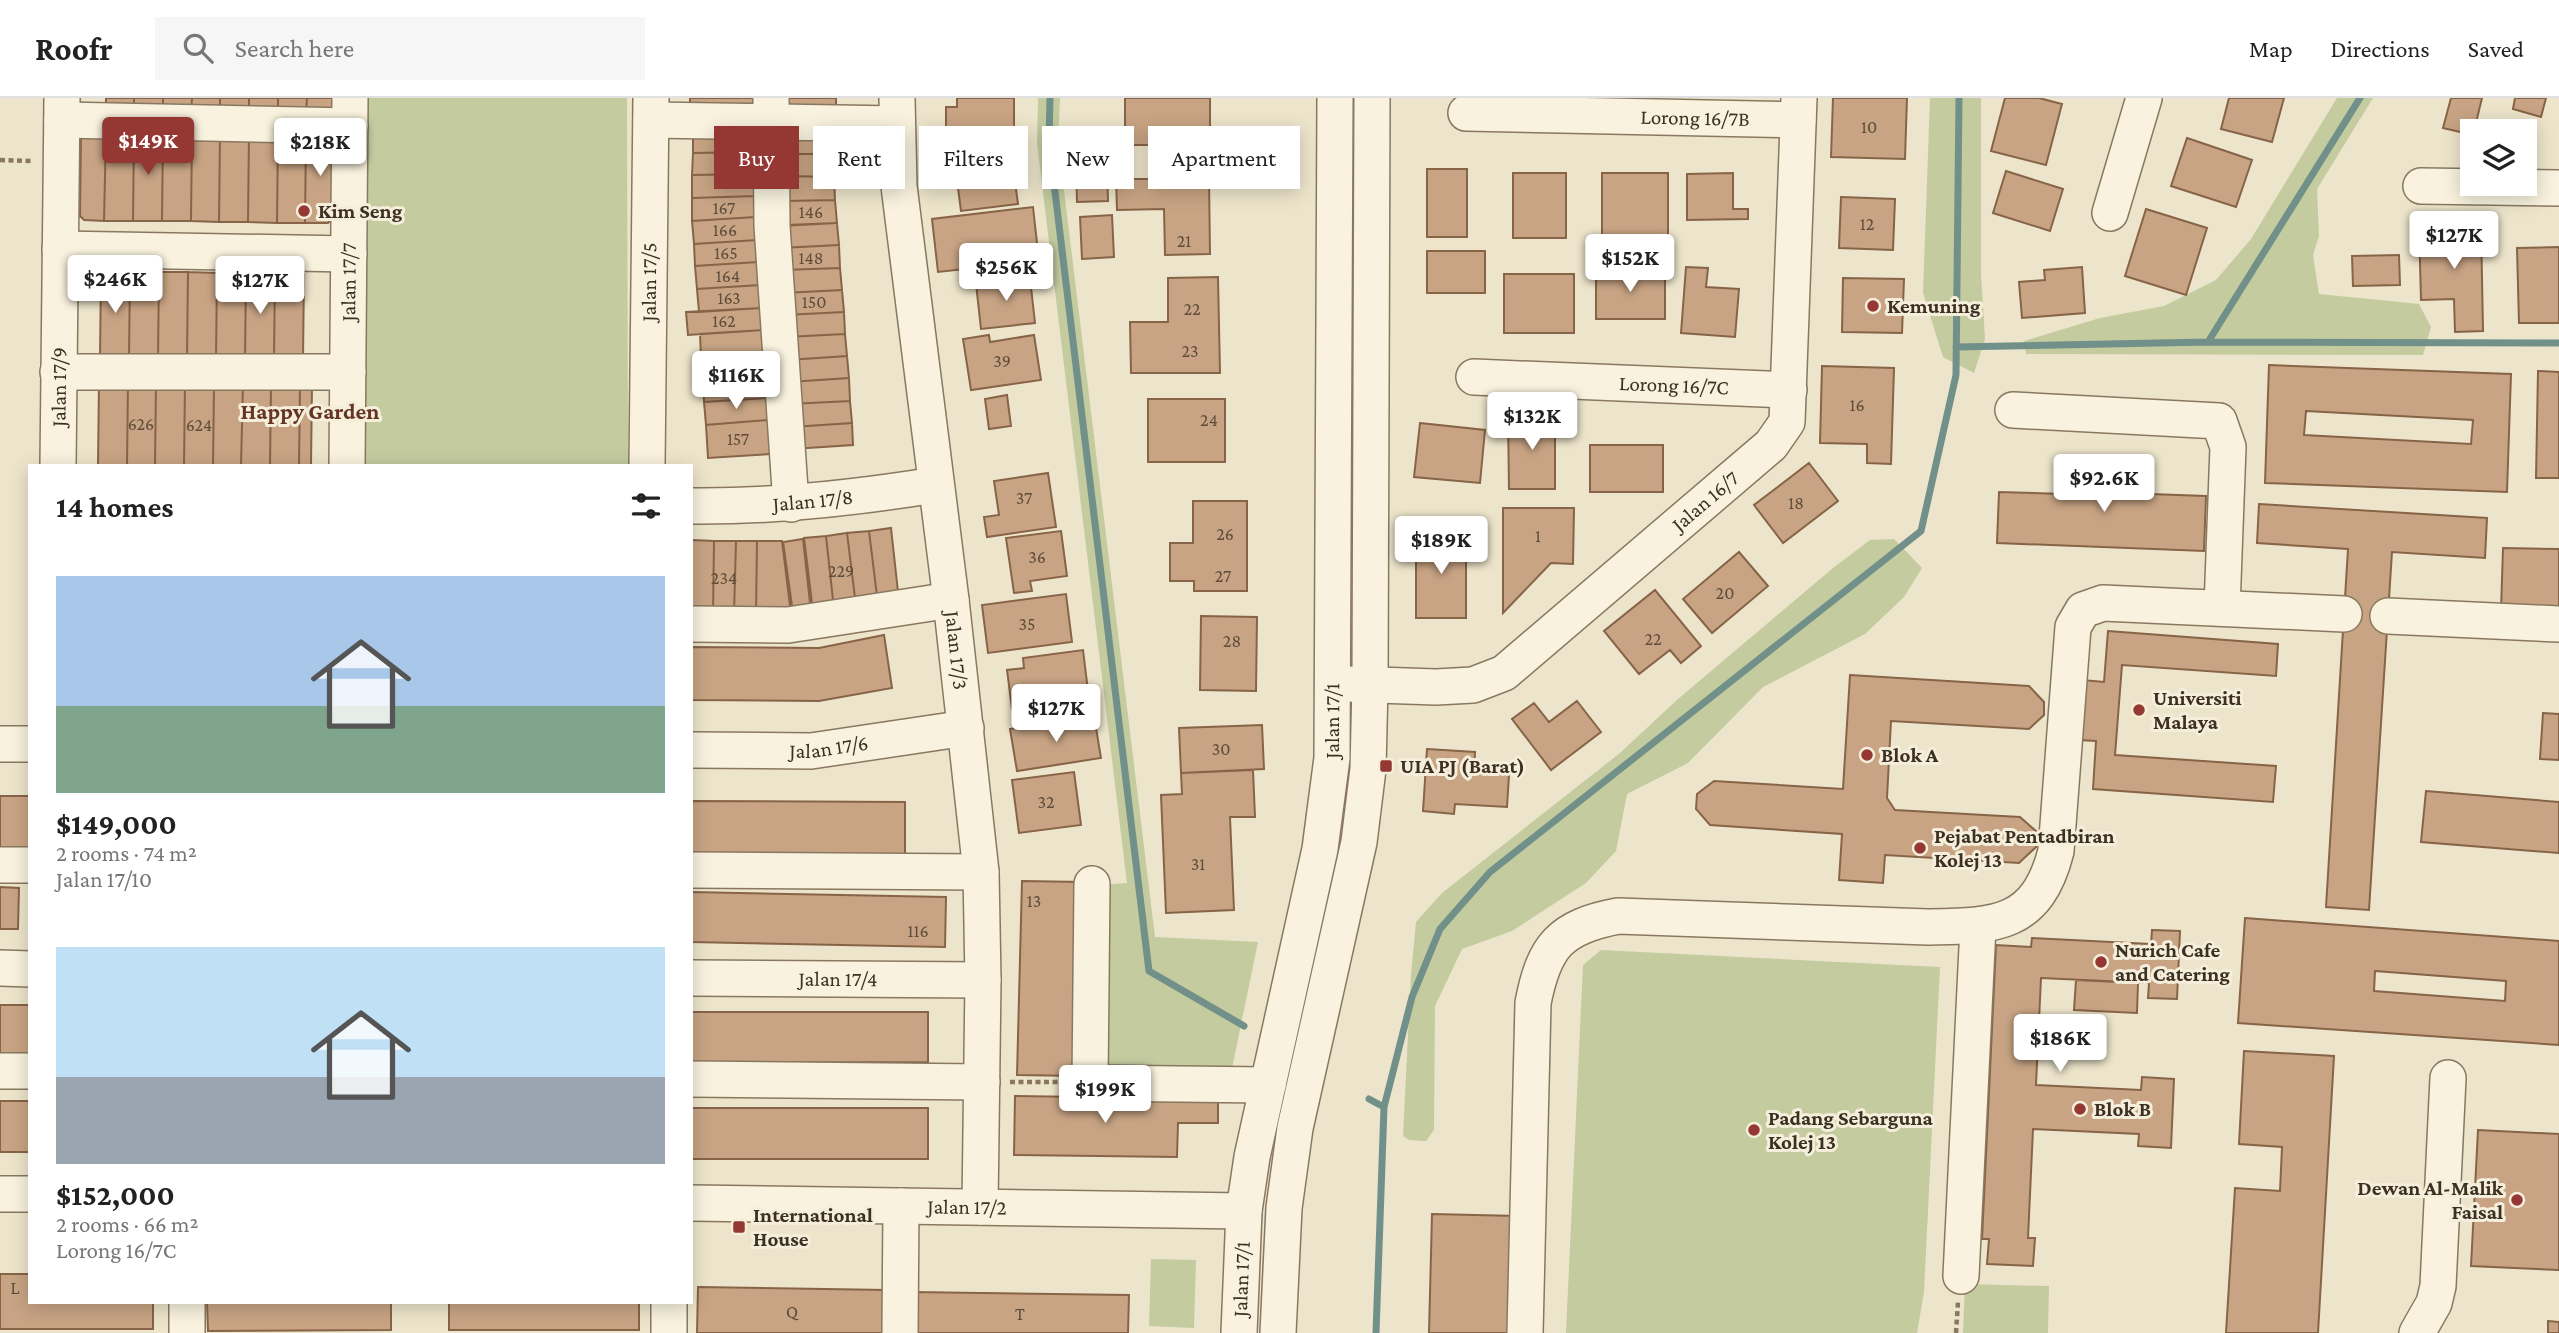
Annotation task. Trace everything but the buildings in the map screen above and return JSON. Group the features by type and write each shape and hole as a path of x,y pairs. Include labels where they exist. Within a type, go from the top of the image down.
{"street":[{"name":"Jalan 17/1","path":"1239,1333 1244,1211 1252,1157 1320,849 1332,758 1335,98"},
{"name":"Jalan 17/1","path":"1278,1333 1284,1208 1295,1128 1359,842 1368,769 1372,98"},
{"path":"2110,212 2144,98"},
{"path":"62,109 350,112"},
{"name":"Jalan 17/9","path":"58,464 62,109"},
{"path":"651,109 897,111"},
{"name":"Jalan 17/5","path":"647,464 651,109"},
{"name":"Jalan 16/7","path":"1333,684 1436,687 1473,685 1504,673 1771,445 1787,422 1798,109"},
{"name":"Lorong 16/7B","path":"1466,113 1798,109"},
{"path":"771,110 772,226 791,504"},
{"name":"Jalan 17/3","path":"897,111 899,186 951,600 981,872 983,980 980,1207"},
{"name":"Jalan 17/7","path":"347,464 350,112"},
{"path":"2421,186 2559,188"},
{"path":"60,248 349,254"},
{"path":"58,372 348,372"},
{"name":"Lorong 16/7C","path":"1474,377 1789,390"},
{"path":"2013,410 2219,421 2228,447 2221,608"},
{"name":"Jalan 17/8","path":"693,506 791,504 863,497 935,485"},
{"path":"693,624 788,625 951,600"},
{"path":"1525,1333 1533,1003 1547,956 1563,936 1588,922 1618,916 1914,927 1978,927 2002,920 2022,910 2039,893 2050,876 2056,850 2073,627 2083,610 2103,603 2344,614"},
{"path":"2388,616 2559,624"},
{"name":"Jalan 17/6","path":"693,750 811,751 966,729"},
{"path":"0,744 28,744"},
{"path":"0,865 28,865"},
{"path":"693,870 981,872"},
{"path":"1092,884 1090,1083 1268,1085"},
{"path":"1961,1276 1978,927"},
{"path":"0,968 28,969"},
{"name":"Jalan 17/4","path":"693,978 983,980"},
{"path":"0,1071 28,1072"},
{"path":"2417,1333 2434,1303 2438,1286 2448,1078"},
{"path":"693,1079 982,1082"},
{"path":"0,1194 28,1194"},
{"name":"Jalan 17/2","path":"693,1203 1244,1211"},
{"path":"900,1333 901,1206"},
{"path":"187,1304 187,1333"},
{"path":"669,1304 669,1333"}],"path":[{"path":"982,1082 1090,1083"}],"green space":[{"path":"365,98 627,98 628,464 366,464"},
{"path":"1038,98 1060,98 1059,126 1042,126 1042,184 1037,143"},
{"path":"1930,98 1981,98 1981,274 1985,339 1974,373 1943,357 1923,293"},
{"path":"2337,98 2373,98 2317,189 2319,236 2313,255 2319,294 2419,304 2431,327 2423,355 2026,354 2024,341 2100,318 2164,306 2216,280 2251,239"},
{"path":"1043,189 1064,189 1155,937 1258,942 1231,1073 1110,1072 1098,1060 1100,885 1127,883"},
{"path":"1894,539 1922,568 1904,597 1865,634 1763,687 1688,763 1627,794 1616,851 1586,883 1512,931 1462,949 1435,1006 1434,1130 1426,1141 1409,1140 1403,1136 1416,922 1442,893 1620,753 1678,699 1833,568 1870,540"},
{"name":"Padang Sebarguna Kolej 13","path":"1601,950 1940,967 1924,1292 1917,1333 1566,1333 1583,965"},
{"path":"1151,1259 1196,1260 1194,1328 1149,1326"},
{"path":"1965,1284 2049,1286 2048,1333 1963,1333"}],"waterway":[{"path":"1050,98 1049,142 1149,971 1244,1026"},
{"path":"1376,1333 1384,1107 1412,997 1440,929 1490,872 1921,531 1956,375 1959,98"},
{"path":"2208,342 2360,98"},
{"path":"1956,347 2208,342 2559,343"},
{"path":"1369,1099 1384,1107"}],"place":[{"name":"Kim Seng","path":"304,211"},
{"name":"Kemuning","path":"1873,306"},
{"name":"Universiti Malaya","path":"2139,710"},
{"name":"Blok A","path":"1867,755"},
{"name":"UIA PJ (Barat)","path":"1386,766"},
{"name":"Pejabat Pentadbiran Kolej 13","path":"1920,848"},
{"name":"Nurich Cafe and Catering","path":"2101,962"},
{"name":"Blok B","path":"2080,1109"},
{"name":"Padang Sebarguna Kolej 13","path":"1754,1130"},
{"name":"Dewan Al-Malik Faisal","path":"2517,1200"},
{"name":"International House","path":"739,1227"}],"district":[{"name":"Happy Garden","path":"310,411"}]}
